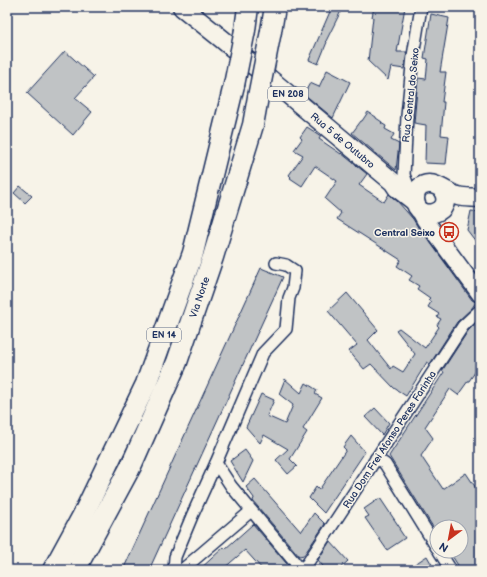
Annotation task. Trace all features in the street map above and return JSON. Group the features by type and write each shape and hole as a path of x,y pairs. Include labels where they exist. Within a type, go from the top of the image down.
{"highway":[{"name":"Via Norte","path":"53,570 83,515 146,384 193,253 234,85 248,7"},
{"name":"Via Norte","path":"75,570 131,466 177,362 213,257 253,125 275,7"}],"main road":[{"name":"Rua 5 de Outubro","path":"182,7 411,193"},
{"path":"411,193 423,185 429,184 437,185 449,193 459,196 480,198"},
{"path":"432,229 445,202 444,192 441,188"},
{"path":"411,193 425,213 430,214 435,213 459,196"},
{"path":"411,193 426,223 480,294"}],"street":[{"name":"Rua Central do Seixo","path":"411,193 404,175 407,116 413,56 421,7"},
{"path":"174,570 175,557 263,353 286,329 289,298 293,288 296,271 286,265 276,263"},
{"name":"Rua Dom Frei Afonso Peres Farinha","path":"301,570 307,564 463,326 480,310"},
{"path":"376,458 384,464 429,535"},
{"path":"216,463 231,486 301,570"},
{"path":"182,570 251,511"},
{"path":"444,559 451,570"}],"building":[{"path":"332,7 343,7 326,41 327,42 318,64 309,60"},
{"path":"374,7 405,7 397,52 407,52 404,69 391,67 388,80 368,61"},
{"path":"431,14 449,18 440,72 446,72 442,102 444,102 441,135 449,136 446,164 425,163 426,125 414,123 418,78 426,79 428,59 424,58"},
{"path":"65,51 94,77 75,98 92,112 73,135 27,93"},
{"path":"327,70 350,82 333,118 304,94 310,83 319,87"},
{"path":"368,112 386,126 385,129 394,134 391,140 399,144 396,170 352,133"},
{"path":"307,127 321,136 319,139 341,153 367,174 359,185 384,202 389,194 398,202 413,219 472,300 476,302 472,308 457,322 430,364 427,362 406,396 394,388 371,364 364,369 349,351 357,345 328,311 347,293 378,330 368,340 391,369 393,366 403,372 415,354 396,330 399,328 425,348 439,327 437,325 441,319 437,317 439,314 428,307 431,302 428,300 430,298 417,289 419,286 409,280 412,276 397,266 401,260 337,219 341,213 325,199 337,181 315,166 302,186 290,178 291,177 289,175 303,155 294,150 302,139 300,137"},
{"path":"20,186 32,196 25,203 14,193"},
{"path":"471,211 480,212 480,247 467,230"},
{"path":"261,268 283,277 149,570 123,570"},
{"path":"474,325 480,330 480,365 458,395 450,389 425,427 433,438 421,456 443,489 466,473 480,494 480,570 461,570 454,559 469,559 469,519 429,519 429,521 389,456 444,372 442,371 468,331"},
{"path":"285,379 301,393 306,383 317,390 315,394 322,398 303,429 307,432 290,459 297,466 288,474 276,460 288,449 264,435 260,443 246,427 261,394 274,400 267,416 285,424 293,405 279,394"},
{"path":"375,408 389,423 382,435 365,417"},
{"path":"351,436 365,452 324,513 309,498 316,487 319,490 346,450 343,447"},
{"path":"245,450 253,461 243,482 230,461"},
{"path":"255,479 301,532 314,513 325,524 304,555 299,556 253,501 254,498 246,487"},
{"path":"380,498 405,538 387,550 365,518 369,516 364,509"},
{"path":"253,524 292,570 263,570 245,550 222,570 199,570 224,547 225,549"},
{"path":"330,541 348,561 338,570 326,570 318,560"},
{"path":"427,556 435,570 406,570"}],"place":[{"name":"Central Seixo","path":"449,232"}]}
